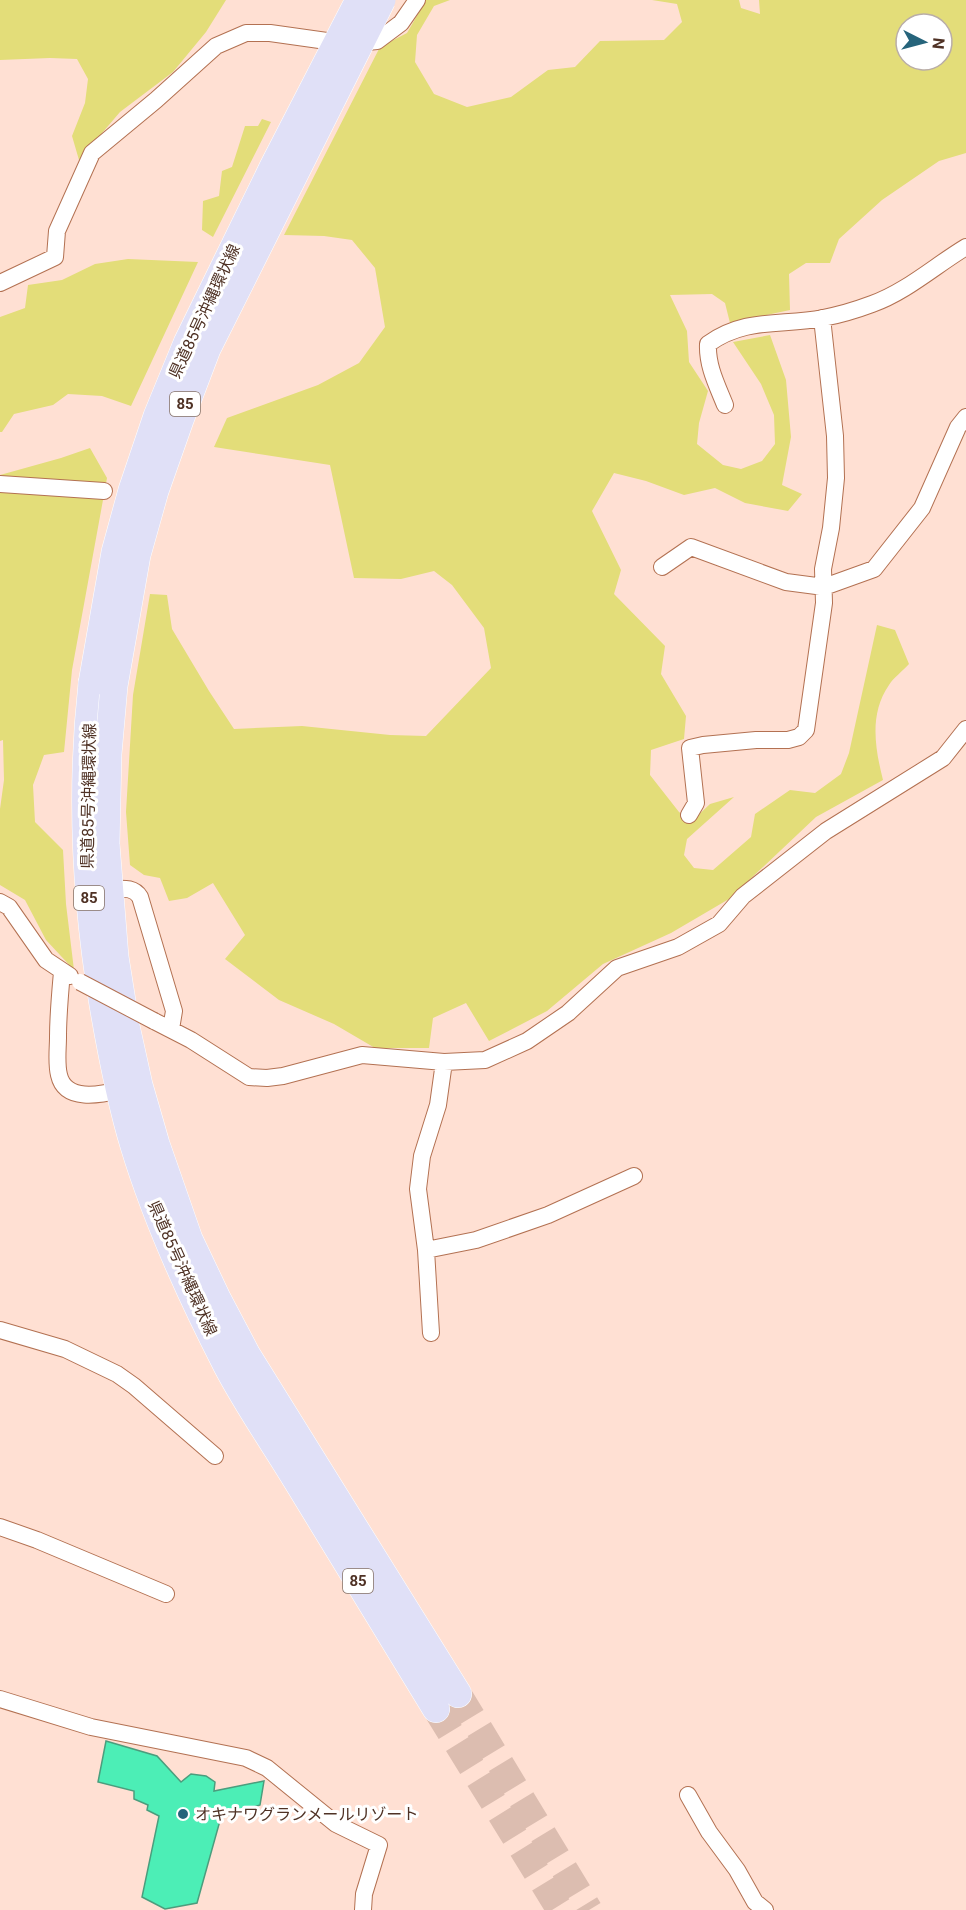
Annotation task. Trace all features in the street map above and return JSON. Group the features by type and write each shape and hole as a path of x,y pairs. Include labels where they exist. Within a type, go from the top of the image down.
{"main road":[{"name":"県道85号沖縄環状線","path":"359,0 273,167 192,333 158,416 132,490 115,552 92,683 84,797 88,883 96,961 107,1028 131,1107 172,1192 189,1239 290,1448 436,1709"},
{"name":"県道85号沖縄環状線","path":"131,1107 126,1026 115,957 106,844 108,754 114,686 137,555 155,491 207,350 382,0"},
{"name":"県道85号沖縄環状線","path":"290,1448 458,1694"}],"street":[{"path":"0,283 55,257 57,231 92,153 216,46 246,33 270,33 348,44 377,41 401,23 417,0"},
{"path":"725,405 712,375 708,344 738,327 822,318 874,304 902,289 966,247"},
{"path":"689,815 696,803 690,748 756,740 788,740 799,737 806,730 824,603 823,569 831,528 836,478 835,436 822,318"},
{"path":"662,567 691,547 786,582 824,587 874,569 922,508 958,427 966,417"},
{"path":"0,484 105,491"},
{"path":"0,902 9,907 46,960 62,972 171,1029 249,1077 283,1076 362,1055 444,1062 485,1060 527,1041 568,1013 617,968 678,946 719,924 743,896 826,831 943,758 966,729"},
{"path":"109,889 131,889 136,891 140,897 174,1011 171,1029"},
{"path":"62,972 59,1003 59,1077 76,1093 131,1107"},
{"path":"431,1333 426,1250 418,1188 422,1156 438,1105 444,1062"},
{"path":"426,1250 476,1240 548,1215 634,1176"},
{"path":"0,1330 65,1348 117,1374 215,1456"},
{"path":"0,1527 166,1594"},
{"path":"0,1699 91,1727 246,1758 267,1768 336,1824 379,1845 364,1894 363,1910"},
{"path":"688,1795 709,1832 738,1870 754,1902 765,1910"}],"shaded area":[{"path":"0,0 226,0 206,32 173,72 120,112 79,160 72,136 85,103 88,79 77,59 0,60"},
{"path":"426,0 450,0 434,6 417,35 415,62 434,94 467,107 511,97 548,70 575,67 600,41 664,40 682,22 677,4 652,0 739,0 741,8 760,14 759,0 966,0 966,153 939,161 882,200 839,239 830,263 806,263 789,274 790,310 730,323 725,303 712,294 670,295 687,331 689,362 708,391 699,423 697,444 723,465 741,469 762,461 775,444 774,415 761,384 733,342 770,335 786,380 791,437 782,485 802,494 788,511 745,503 715,488 684,495 646,481 614,473 592,511 621,570 614,594 665,646 661,674 686,716 684,739 651,750 650,775 679,812 692,821 710,804 734,797 687,839 684,855 694,868 713,870 751,837 755,814 790,790 815,793 841,774 849,753 877,625 895,630 909,664 893,679 878,708 876,744 883,780 816,817 729,899 671,933 603,964 547,1011 489,1041 466,1003 433,1018 429,1048 375,1048 334,1024 279,1000 225,959 245,935 213,883 187,898 169,901 160,878 144,875 130,865 126,812 133,695 150,594 167,595 172,629 234,729 302,726 390,735 426,736 491,668 484,628 452,585 434,571 401,579 354,578 330,465 214,447 227,418 318,385 359,363 385,327 375,268 352,240 324,236 284,235 380,47 407,33"},
{"path":"262,119 271,122 213,237 202,230 203,201 219,196 222,171 232,167 245,126 258,126"},
{"path":"128,259 198,262 131,406 102,396 68,394 53,405 14,414 0,432 0,317 25,308 28,285 62,280 95,264"},
{"path":"90,448 107,478 72,670 64,752 44,755 33,785 35,822 63,850 66,904 74,970 46,940 25,900 0,885 0,809 4,780 3,740 0,741 0,475"}],"building":[{"path":"106,1741 157,1756 181,1782 191,1774 206,1776 215,1782 214,1791 264,1781 260,1805 221,1817 197,1903 165,1909 142,1897 159,1816 147,1810 148,1805 134,1799 134,1791 98,1782"}],"tunnel":[{"path":"458,1694 589,1910"},
{"path":"436,1709 560,1910"}],"place":[{"name":"オキナワグランメールリゾート","path":"183,1814"}]}
